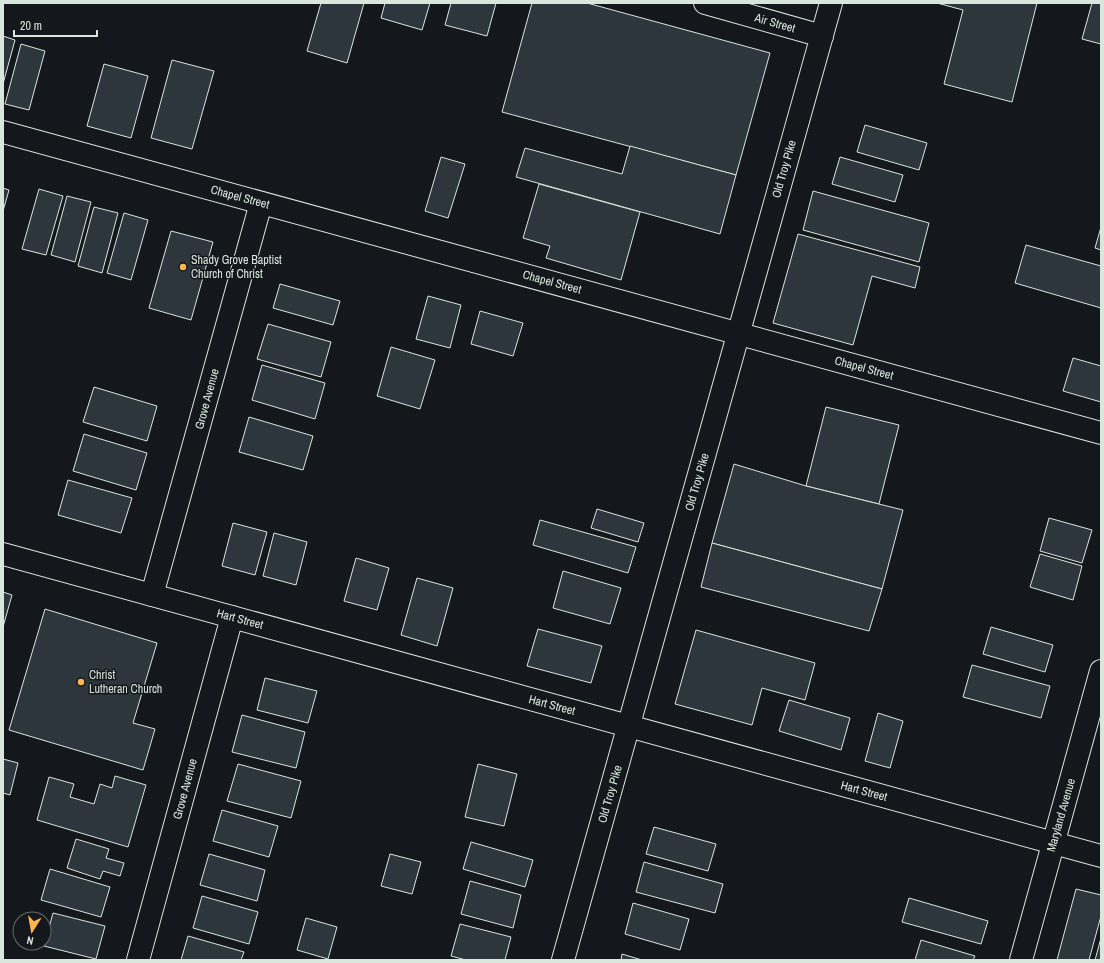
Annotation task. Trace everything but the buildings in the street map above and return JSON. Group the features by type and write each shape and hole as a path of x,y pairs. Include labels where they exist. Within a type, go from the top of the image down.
{"street":[{"name":"Air Street","path":"705,3 822,36"},
{"name":"Old Troy Pike","path":"563,960 831,3"},
{"name":"Chapel Street","path":"3,132 1101,433"},
{"name":"Grove Avenue","path":"152,595 261,203"},
{"name":"Hart Street","path":"3,554 1101,856"},
{"name":"Grove Avenue","path":"138,960 232,617"},
{"name":"Maryland Avenue","path":"1021,960 1101,670"}],"place":[{"name":"Shady Grove Baptist Church of Christ","path":"183,267"},
{"name":"Christ Lutheran Church","path":"81,682"}]}
